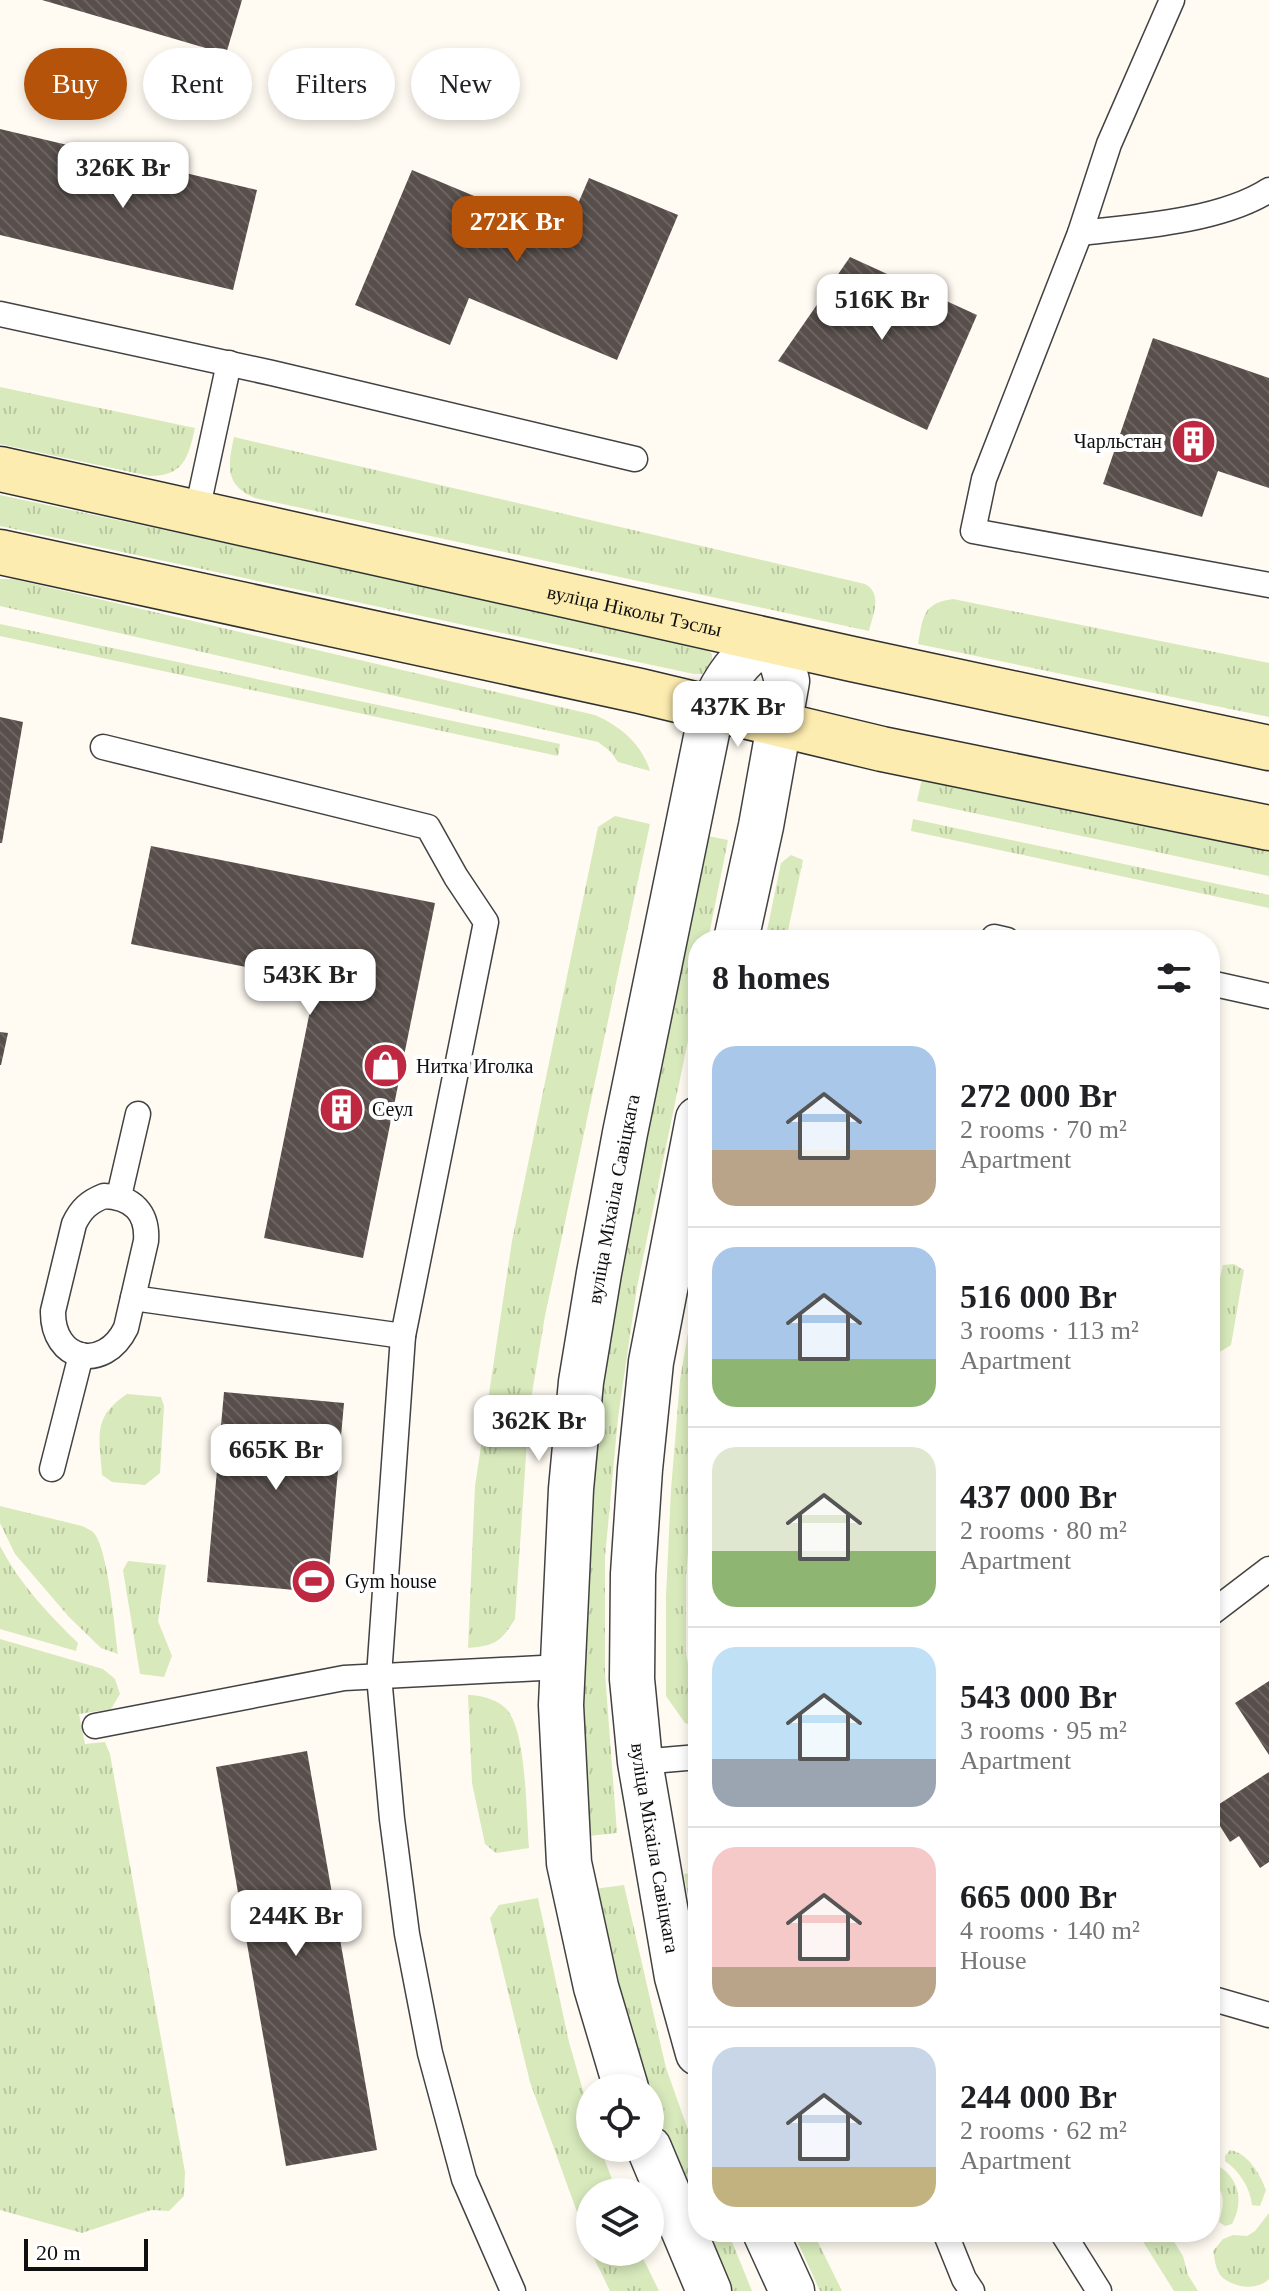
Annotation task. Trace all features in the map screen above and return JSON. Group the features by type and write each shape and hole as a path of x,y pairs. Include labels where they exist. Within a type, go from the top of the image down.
{"main road":[{"name":"вуліца Ніколы Тэслы","path":"0,469 764,640 1269,748"},
{"path":"0,552 712,708 882,749 1269,828"}],"street":[{"name":"вуліца Міхаіла Савіцкага","path":"622,2074 596,1987 569,1863 564,1796 561,1667 571,1489 581,1382 625,1133 712,708 723,681 737,662 764,640"},
{"path":"738,930 787,681 782,663 764,640"},
{"name":"вуліца Міхаіла Савіцкага","path":"688,1171 651,1362 633,1574 632,1679 640,1762 677,1977 688,2017"},
{"path":"655,2162 688,2241"},
{"path":"688,2242 709,2291"},
{"path":"770,2242 792,2291"}],"lane":[{"path":"1172,0 1109,144 1080,233 984,479 973,531 1269,585"},
{"path":"1080,233 1161,225 1252,201 1269,190"},
{"path":"0,314 229,363 635,459"},
{"path":"197,511 229,363"},
{"path":"103,747 428,827 486,922 403,1336 379,1676 392,1819 407,1934 430,2053 464,2179 513,2291"},
{"path":"1220,985 1269,996"},
{"path":"119,1196 138,1114"},
{"path":"104,1196 119,1196 132,1203 142,1213 147,1227 133,1298 126,1328 109,1351 95,1356 81,1355 67,1349 58,1339 53,1325 74,1224 80,1211 91,1201 104,1196"},
{"path":"133,1298 403,1336"},
{"path":"52,1469 81,1355"},
{"path":"1220,1606 1269,1569"},
{"path":"95,1726 344,1678 561,1667"},
{"path":"640,1762 688,1758"},
{"path":"1220,2001 1269,2015"},
{"path":"949,2242 972,2291"},
{"path":"1068,2242 1099,2291"}],"green space":[{"path":"0,387 195,428 190,448 177,469 149,476 0,444"},
{"path":"234,437 865,584 871,588 875,599 869,631 255,498 245,493 233,480 230,457"},
{"path":"0,495 701,644 712,654 712,663 702,674 694,674 0,526"},
{"path":"0,579 13,579 595,715 636,744 650,771 618,762 598,742 0,606"},
{"path":"953,599 1269,663 1269,717 918,644 926,613 935,604"},
{"path":"0,624 560,744 558,756 0,636"},
{"path":"923,774 1269,848 1269,876 917,801"},
{"path":"615,816 650,824 545,1316 529,1411 515,1619 496,1641 468,1648 475,1486 512,1241 598,827"},
{"path":"913,819 1269,895 1269,908 911,831"},
{"path":"703,835 728,840 710,930 688,930 688,1040 637,1287 618,1418 605,1557 605,1673 617,1833 588,1836 577,1692 588,1427"},
{"path":"791,855 803,860 788,930 767,930 781,863"},
{"path":"1234,1264 1244,1270 1231,1345 1220,1352 1220,1278 1223,1265"},
{"path":"688,1333 688,1724 666,1696 666,1597 680,1380"},
{"path":"127,1394 161,1397 164,1406 160,1473 145,1485 112,1482 102,1475 100,1429 108,1411"},
{"path":"0,1506 82,1526 93,1532 107,1571 118,1654 101,1648 69,1617 15,1554 0,1523"},
{"path":"0,1546 35,1598 78,1643 76,1651 0,1629"},
{"path":"128,1561 166,1565 158,1621 172,1656 164,1677 140,1674 123,1570"},
{"path":"0,1639 103,1669 115,1679 120,1694 111,1709 79,1714 85,1744 105,1742 110,1754 185,2172 184,2196 169,2211 151,2210 82,2233 0,2210"},
{"path":"468,1695 484,1697 500,1704 514,1723 522,1757 529,1848 496,1853 485,1844 472,1783"},
{"path":"688,1873 688,1896 684,1874"},
{"path":"624,1885 666,2068 688,2130 688,2210 664,2149 664,2074 638,2074 594,1889"},
{"path":"538,1898 578,2074 576,2162 605,2162 612,2178 576,2178 576,2209 530,2082 490,1918 499,1905"},
{"path":"1230,2150 1248,2160 1260,2177 1266,2190 1260,2206 1252,2205 1243,2180 1225,2161"},
{"path":"1220,2168 1233,2179 1238,2196 1236,2215 1232,2224 1225,2226 1220,2223"},
{"path":"1269,2213 1269,2279 1252,2286 1226,2280 1218,2270 1213,2251 1223,2239 1233,2235 1247,2236 1255,2231"},
{"path":"702,2242 732,2242 752,2291 723,2291"},
{"path":"798,2242 818,2242 842,2291 820,2291"},
{"path":"1143,2242 1174,2242 1198,2291 1174,2291"},
{"path":"598,2266 647,2266 659,2291 610,2291"}],"building":[{"path":"42,0 242,0 228,48 206,48"},
{"path":"0,129 257,190 233,290 0,235"},
{"path":"412,170 565,234 589,178 678,215 617,360 469,298 450,345 355,305"},
{"path":"850,257 977,315 927,430 778,361"},
{"name":"Чарльстан","path":"1153,338 1269,378 1269,488 1218,471 1202,517 1103,484"},
{"path":"0,717 23,722 2,843 0,843"},
{"name":"Сеул","path":"151,846 435,903 363,1258 264,1238 316,981 131,944"},
{"path":"0,1032 8,1033 1,1065 0,1065"},
{"path":"224,1392 344,1403 327,1593 207,1582"},
{"path":"1269,1681 1269,1755 1235,1703"},
{"path":"307,1751 377,2150 286,2166 216,1767"},
{"path":"1269,1772 1269,1862 1260,1868 1239,1836 1230,1842 1220,1826 1220,1804"}],"place":[{"name":"Чарльстан","path":"1193,441"},
{"name":"Нитка Иголка","path":"385,1066"},
{"name":"Сеул","path":"341,1109"},
{"name":"Gym house","path":"314,1581"}]}
